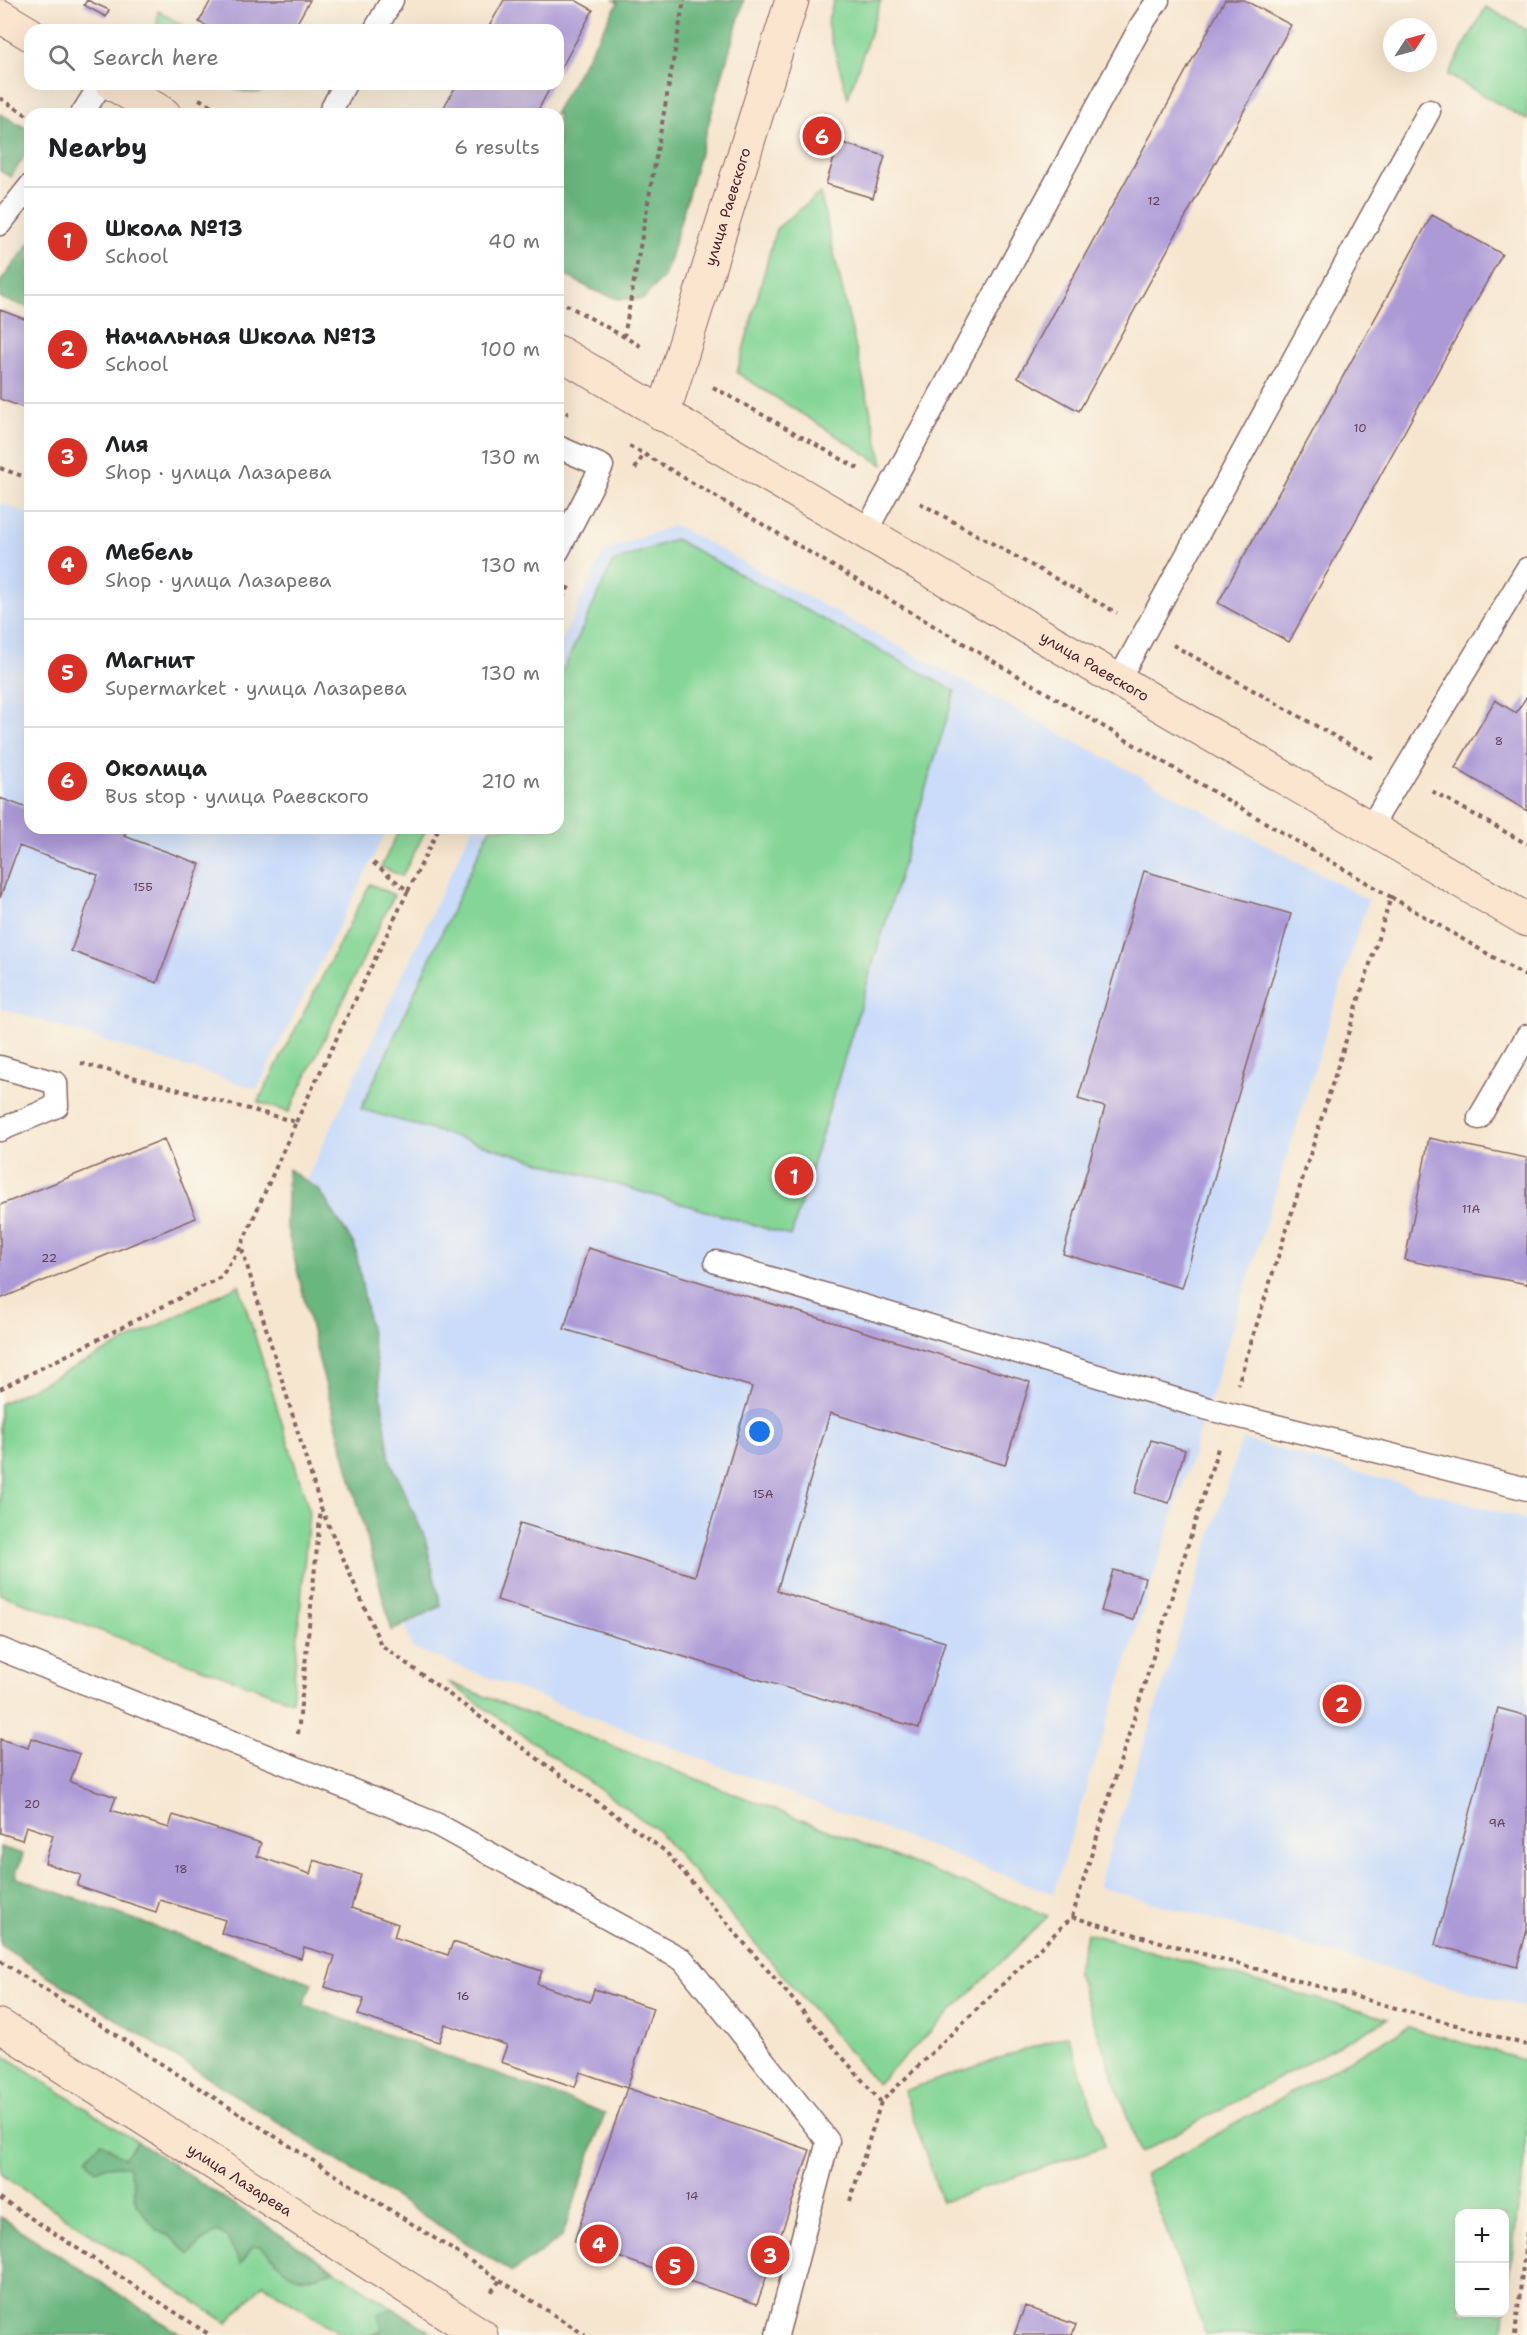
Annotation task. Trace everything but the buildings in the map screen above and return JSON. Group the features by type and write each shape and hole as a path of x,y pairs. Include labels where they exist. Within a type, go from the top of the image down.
{"main road":[{"name":"улица Раевского","path":"663,415 792,0"},
{"path":"0,16 24,30"},
{"path":"123,90 154,108"},
{"name":"улица Раевского","path":"564,356 1527,920"},
{"name":"улица Лазарева","path":"0,2026 474,2331"}],"lane":[{"path":"378,24 392,0"},
{"path":"865,533 1142,24 1158,0"},
{"path":"86,108 97,90"},
{"path":"332,108 342,90"},
{"path":"1118,681 1429,111"},
{"path":"0,224 24,194"},
{"path":"564,450 602,466 564,539"},
{"path":"1370,828 1527,569"},
{"path":"1479,1118 1527,1036"},
{"path":"0,1067 56,1083 57,1106 0,1130"},
{"path":"716,1262 1228,1414 1527,1489"},
{"path":"0,1649 436,1824 682,1960 828,2141 777,2335"}],"path":[{"path":"624,337 684,0"},
{"path":"0,98 24,113"},
{"path":"564,303 1527,844"},
{"path":"632,474 644,454 1527,976"},
{"path":"0,468 24,477"},
{"path":"564,595 575,575"},
{"path":"0,1389 221,1277 241,1246 296,1122 436,834"},
{"path":"371,861 408,891"},
{"path":"241,1246 321,1508 381,1645 666,1851 881,2102 1072,1917 1391,897"},
{"path":"80,1062 296,1122"},
{"path":"295,1767 321,1508"},
{"path":"1072,1917 1527,2046"},
{"path":"0,1961 585,2335"},
{"path":"0,2198 210,2335"},
{"path":"1515,2335 1527,2231"},
{"path":"474,2331 500,2280"}],"shaded area":[{"path":"0,503 24,512 24,834 385,834 257,1089 0,1008"},
{"path":"675,525 1368,900 1053,1894 412,1648 291,1213 469,834 564,834 564,635 604,551"},
{"path":"1242,1439 1527,1520 1527,2008 1098,1887"}],"green space":[{"path":"614,0 744,0 665,275 643,299 618,299 593,290 564,274 564,108 557,108 618,3"},
{"path":"834,0 881,0 848,98 827,24"},
{"path":"1486,7 1527,30 1527,120 1448,75"},
{"path":"158,11 180,24 157,24"},
{"path":"240,90 266,90 258,93"},
{"path":"0,114 24,127 24,156 11,177 0,171"},
{"path":"820,193 883,465 737,373 776,229"},
{"path":"24,251 24,306 0,298 0,282"},
{"path":"675,539 955,691 791,1236 361,1109 487,834 564,834 564,668 613,562"},
{"path":"397,834 424,834 402,876 381,867"},
{"path":"370,884 394,895 289,1112 258,1102"},
{"path":"288,1169 319,1190 355,1246 378,1373 390,1460 425,1538 441,1606 392,1631 319,1360 286,1224"},
{"path":"239,1285 309,1510 292,1701 0,1594 0,1404"},
{"path":"448,1682 1048,1916 877,2084 657,1830"},
{"path":"0,1847 23,1854 15,1877 312,1983 304,2005 605,2113 562,2237 512,2272 0,1945"},
{"path":"1087,1933 1388,2019 1140,2153 1076,1970"},
{"path":"1408,2027 1527,2061 1527,2136 1509,2279 1509,2209 1455,2209 1455,2317 1504,2317 1502,2335 1206,2335 1145,2174"},
{"path":"1068,2035 1105,2146 942,2202 904,2091"},
{"path":"0,2053 435,2335 343,2335 263,2284 227,2323 0,2174"},
{"path":"101,2142 124,2158 138,2142 334,2270 310,2278 300,2277 285,2270 260,2246 253,2246 241,2264 226,2237 217,2232 200,2242 190,2255 171,2237 158,2231 136,2204 133,2180 128,2166 107,2166 96,2171 87,2158"},
{"path":"0,2217 182,2335 0,2335"},
{"path":"393,2308 435,2335 373,2335 382,2330 378,2314"}],"place":[{"name":"Околица","path":"822,136"},
{"name":"Школа №13","path":"794,1176"},
{"name":"Начальная Школа №13","path":"1342,1704"},
{"name":"Мебель","path":"599,2244"},
{"name":"Лия","path":"770,2255"},
{"name":"Магнит","path":"675,2266"}]}
